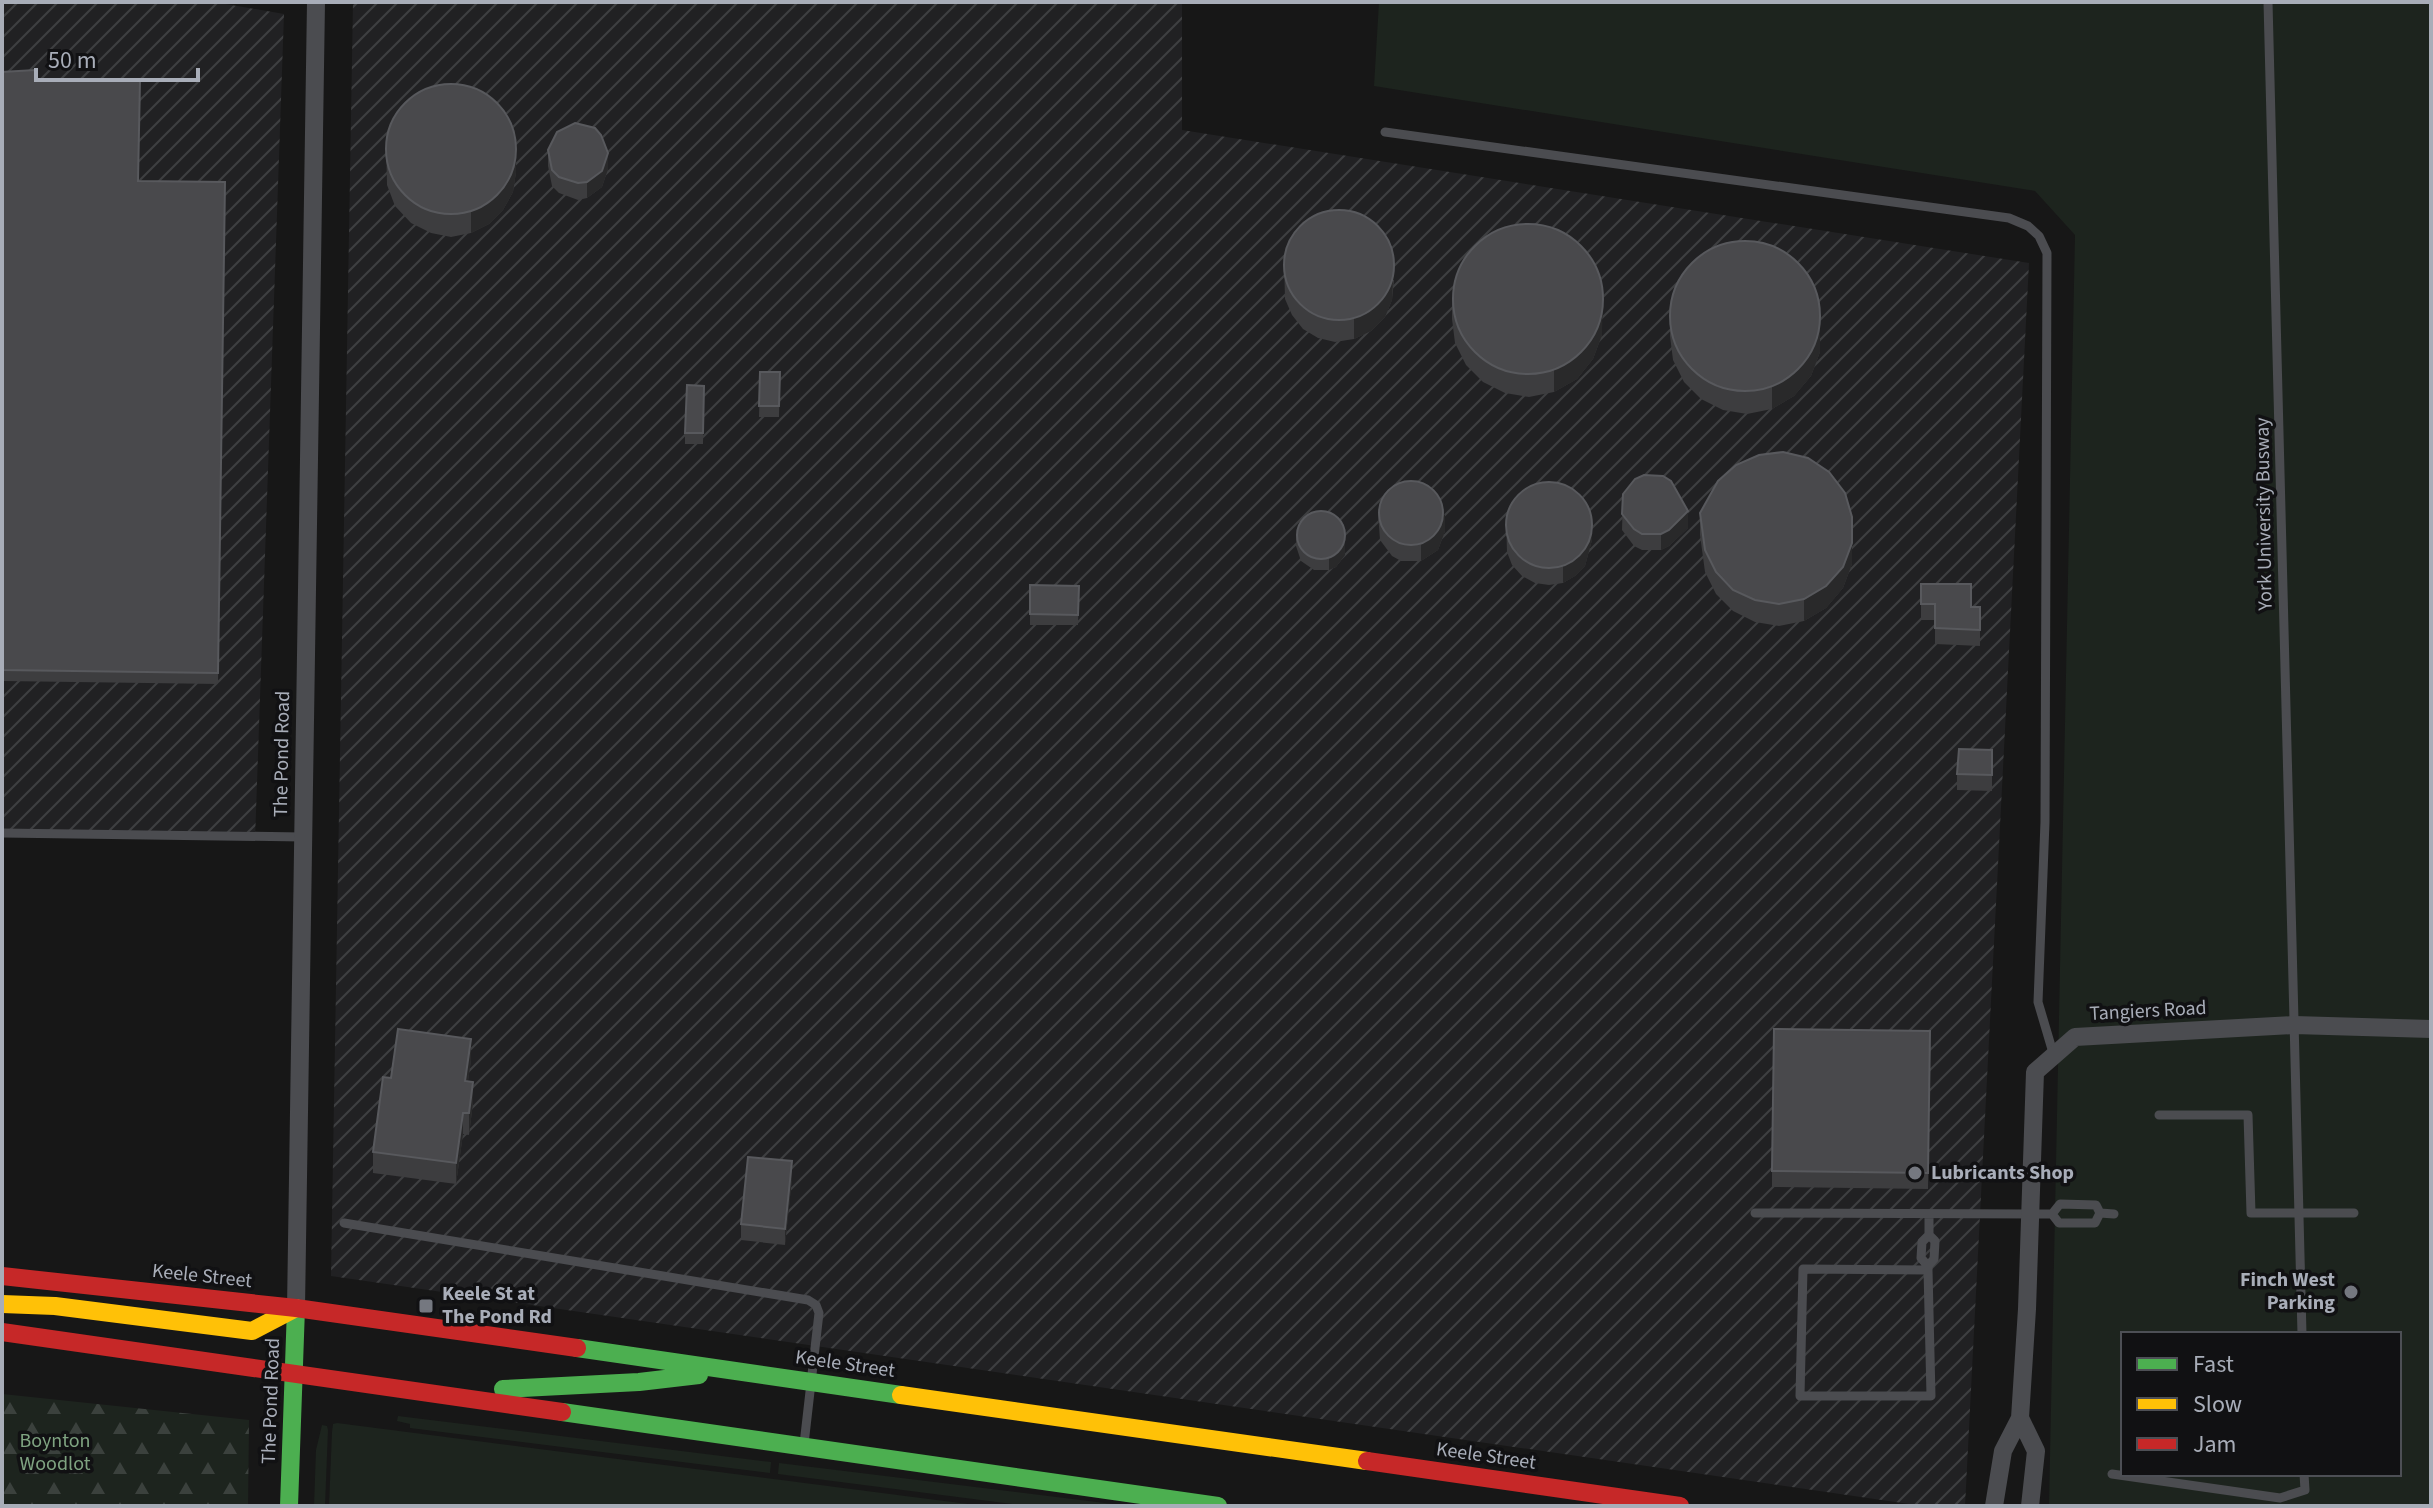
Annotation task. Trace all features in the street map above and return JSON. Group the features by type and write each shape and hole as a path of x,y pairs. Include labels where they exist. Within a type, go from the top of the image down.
{"main road":[{"name":"Keele Street","path":"2,1276 296,1308 1680,1506"},
{"path":"2,1304 55,1306 252,1331 296,1308"},
{"name":"The Pond Road","path":"289,1506 296,1308"},
{"path":"2,1332 1218,1506"},
{"path":"294,1372 333,1365 516,1390 639,1382 734,1371"}],"street":[{"name":"The Pond Road","path":"296,1308 316,2"},
{"name":"Tangiers Road","path":"1994,1506 2003,1451 2020,1418 2035,1072 2075,1037 2294,1025 2431,1029"},
{"name":"Tangiers Road","path":"2020,1418 2036,1451 2030,1506"}],"lane":[{"name":"York University Busway","path":"2268,2 2302,1332"},
{"path":"1385,132 2009,218 2028,226 2039,236 2047,253 2048,352 2045,822 2038,1002 2054,1056"},
{"path":"2,833 303,837"},
{"path":"2159,1115 2248,1115 2251,1213 2354,1213"},
{"path":"1755,1213 2030,1216 2052,1214 2060,1204 2096,1205 2100,1213"},
{"path":"2052,1214 2059,1223 2095,1223 2100,1213"},
{"path":"2100,1213 2114,1214"},
{"path":"1928,1268 1803,1269 1800,1396 1931,1396 1928,1268 1921,1258 1922,1242 1929,1235 1929,1215"},
{"path":"344,1223 808,1300 816,1305 819,1313 803,1447"},
{"path":"2112,1474 2121,1475"},
{"path":"2126,1476 2280,1498 2305,1490 2304,1476"}],"shaded area":[{"path":"2,2 214,2 284,14 255,840 2,829"},
{"path":"353,2 1182,2 1182,130 2029,263 1965,1506 1923,1506 331,1276"}],"green space":[{"path":"1379,2 2431,2 2431,1506 2049,1506 2075,235 2035,191 1374,86"},
{"name":"Boynton Woodlot","path":"2,1394 249,1420 248,1506 2,1506"},
{"path":"398,1416 771,1462 770,1473 410,1428 410,1424 397,1421"},
{"path":"333,1424 984,1506 329,1506 332,1432"},
{"path":"322,1425 327,1426 328,1430 325,1506 314,1506 316,1450"},
{"path":"779,1463 1129,1506 1028,1506 778,1474"}],"building":[{"path":"35,70 35,79 140,80 138,181 225,182 218,673 2,670 2,72"},
{"path":"451,84 476,89 497,103 511,124 516,149 511,174 497,195 476,209 451,214 426,209 405,195 391,174 386,149 391,124 405,103 426,89"},
{"path":"575,123 595,128 608,153 602,171 587,182 578,183 559,177 552,170 548,150 557,132"},
{"path":"1339,210 1360,214 1378,226 1390,244 1394,265 1390,286 1378,304 1360,316 1339,320 1318,316 1300,304 1288,286 1284,265 1288,244 1300,226 1318,214"},
{"path":"1528,224 1557,230 1581,246 1597,270 1603,299 1597,328 1581,352 1557,368 1528,374 1499,368 1475,352 1459,328 1453,299 1459,270 1475,246 1499,230"},
{"path":"1745,241 1774,247 1798,263 1814,287 1820,316 1814,345 1798,369 1774,385 1745,391 1716,385 1692,369 1676,345 1670,316 1676,287 1692,263 1716,247"},
{"path":"760,372 780,372 779,406 759,406"},
{"path":"687,385 704,386 703,433 685,433"},
{"path":"1783,452 1808,458 1829,472 1845,493 1852,517 1852,543 1843,567 1826,586 1804,599 1779,604 1755,600 1733,590 1716,572 1705,550 1700,513 1718,481 1736,465 1759,455"},
{"path":"1644,475 1663,476 1671,481 1688,511 1661,534 1642,534 1622,514 1623,494 1635,479"},
{"path":"1405,481 1417,481 1434,490 1441,501 1441,525 1434,536 1417,545 1405,545 1393,540 1384,531 1379,519 1379,507 1384,495 1393,486"},
{"path":"1549,482 1573,489 1585,501 1592,525 1585,549 1573,561 1549,568 1525,561 1513,549 1506,525 1513,501 1525,489"},
{"path":"1321,511 1338,518 1345,535 1338,552 1321,559 1304,552 1297,535 1304,518"},
{"path":"1921,584 1971,584 1971,607 1980,607 1980,630 1935,628 1935,604 1921,604"},
{"path":"1030,585 1079,586 1078,615 1030,614"},
{"path":"1959,749 1992,750 1992,775 1957,774"},
{"path":"398,1029 471,1039 465,1081 473,1082 469,1113 463,1113 456,1163 373,1152 383,1077 391,1078"},
{"path":"1774,1029 1930,1031 1928,1173 1772,1171"},
{"path":"748,1157 792,1161 785,1229 741,1224"}],"traffic: fast":[{"path":"289,1506 296,1308"},
{"path":"577,1348 901,1395"},
{"path":"503,1389 639,1382 699,1375"},
{"path":"562,1412 1218,1506"}],"traffic: slow":[{"path":"2,1304 55,1306 252,1331 296,1308"},
{"path":"901,1395 1367,1461"}],"traffic: jam":[{"path":"2,1276 296,1308 577,1348"},
{"path":"2,1332 562,1412"},
{"path":"1367,1461 1680,1506"}],"place":[{"name":"Lubricants Shop","path":"1915,1173"},
{"name":"Finch West Parking","path":"2351,1292"},
{"name":"Keele St at The Pond Rd","path":"426,1306"}]}
